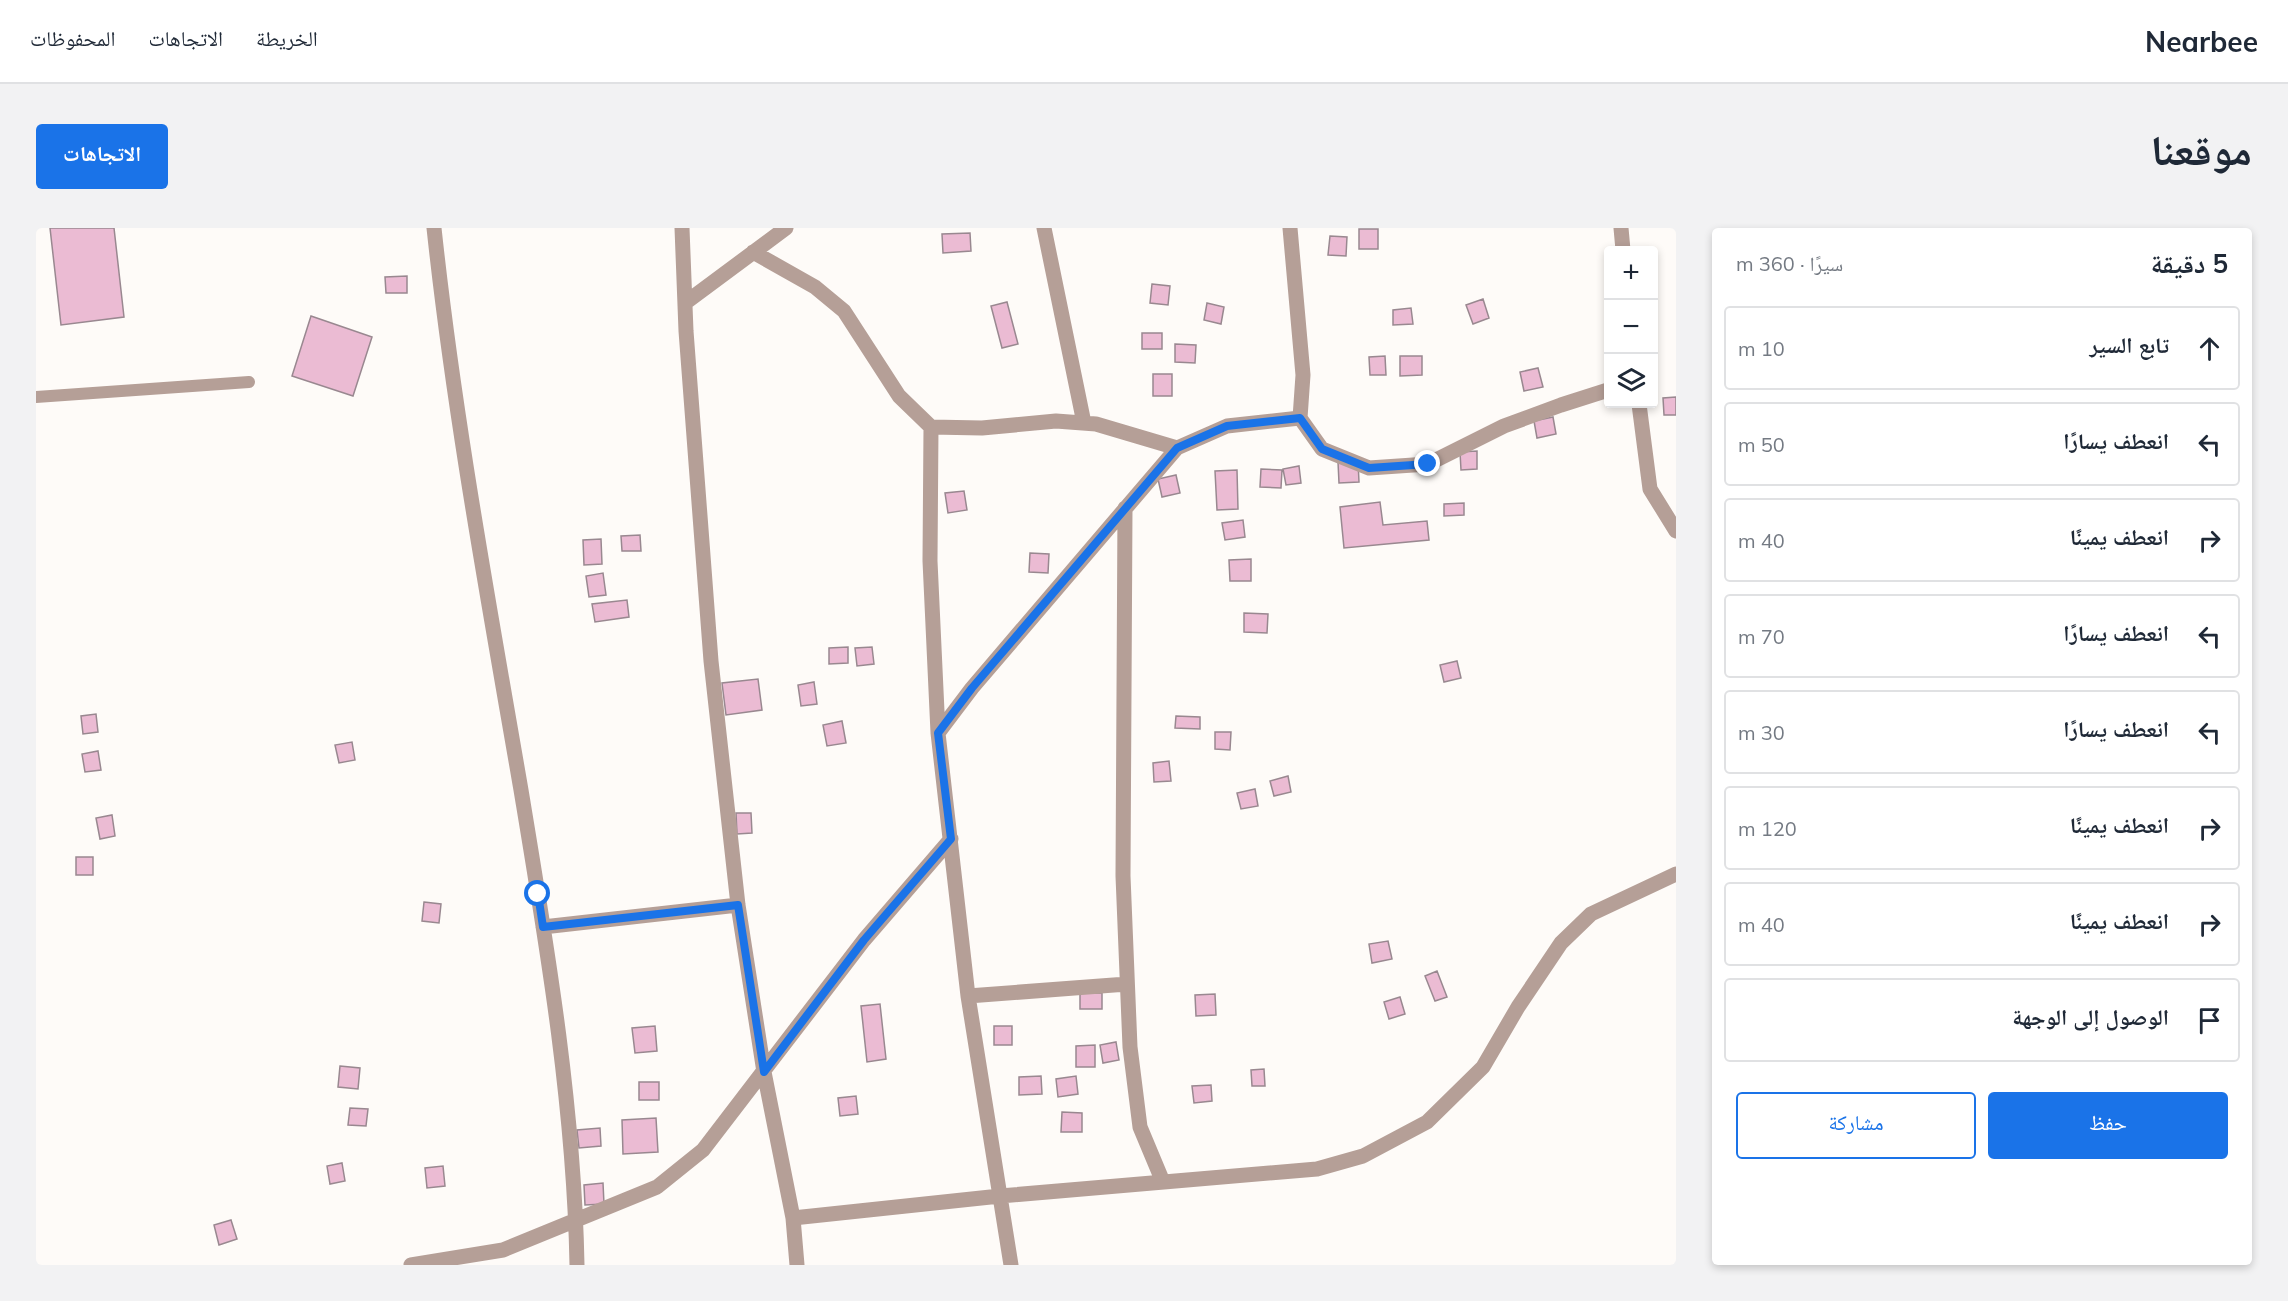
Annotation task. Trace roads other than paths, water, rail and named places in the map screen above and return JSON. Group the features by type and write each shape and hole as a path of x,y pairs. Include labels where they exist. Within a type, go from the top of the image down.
{"street":[{"path":"434,228 441,294 543,927 568,1108 577,1265"},
{"path":"682,228 685,303 711,662 738,905 764,1072 793,1218 797,1265"},
{"path":"685,303 786,228"},
{"path":"1044,228 1084,423"},
{"path":"1290,228 1303,375 1300,418 1322,449 1369,468 1428,464 1504,426 1604,391"},
{"path":"1621,228 1623,246"},
{"path":"753,252 815,287 844,311 899,396 931,427 982,428 1056,422 1096,424 1177,448"},
{"path":"1640,408 1650,489 1676,531"},
{"path":"938,733 972,688 1177,448 1227,426 1300,418"},
{"path":"931,427 930,561 938,733 968,996 1011,1265"},
{"path":"1125,508 1123,876 1130,1047 1140,1127 1162,1182"},
{"path":"411,1265 503,1250 657,1187 703,1150 864,940 951,839"},
{"path":"793,1218 1000,1196 1317,1169 1363,1156 1427,1122 1483,1067 1518,1007 1561,943 1591,914 1676,874"},
{"path":"543,927 738,905"},
{"path":"968,996 1127,984"}],"lane":[{"path":"36,397 249,382"}]}
